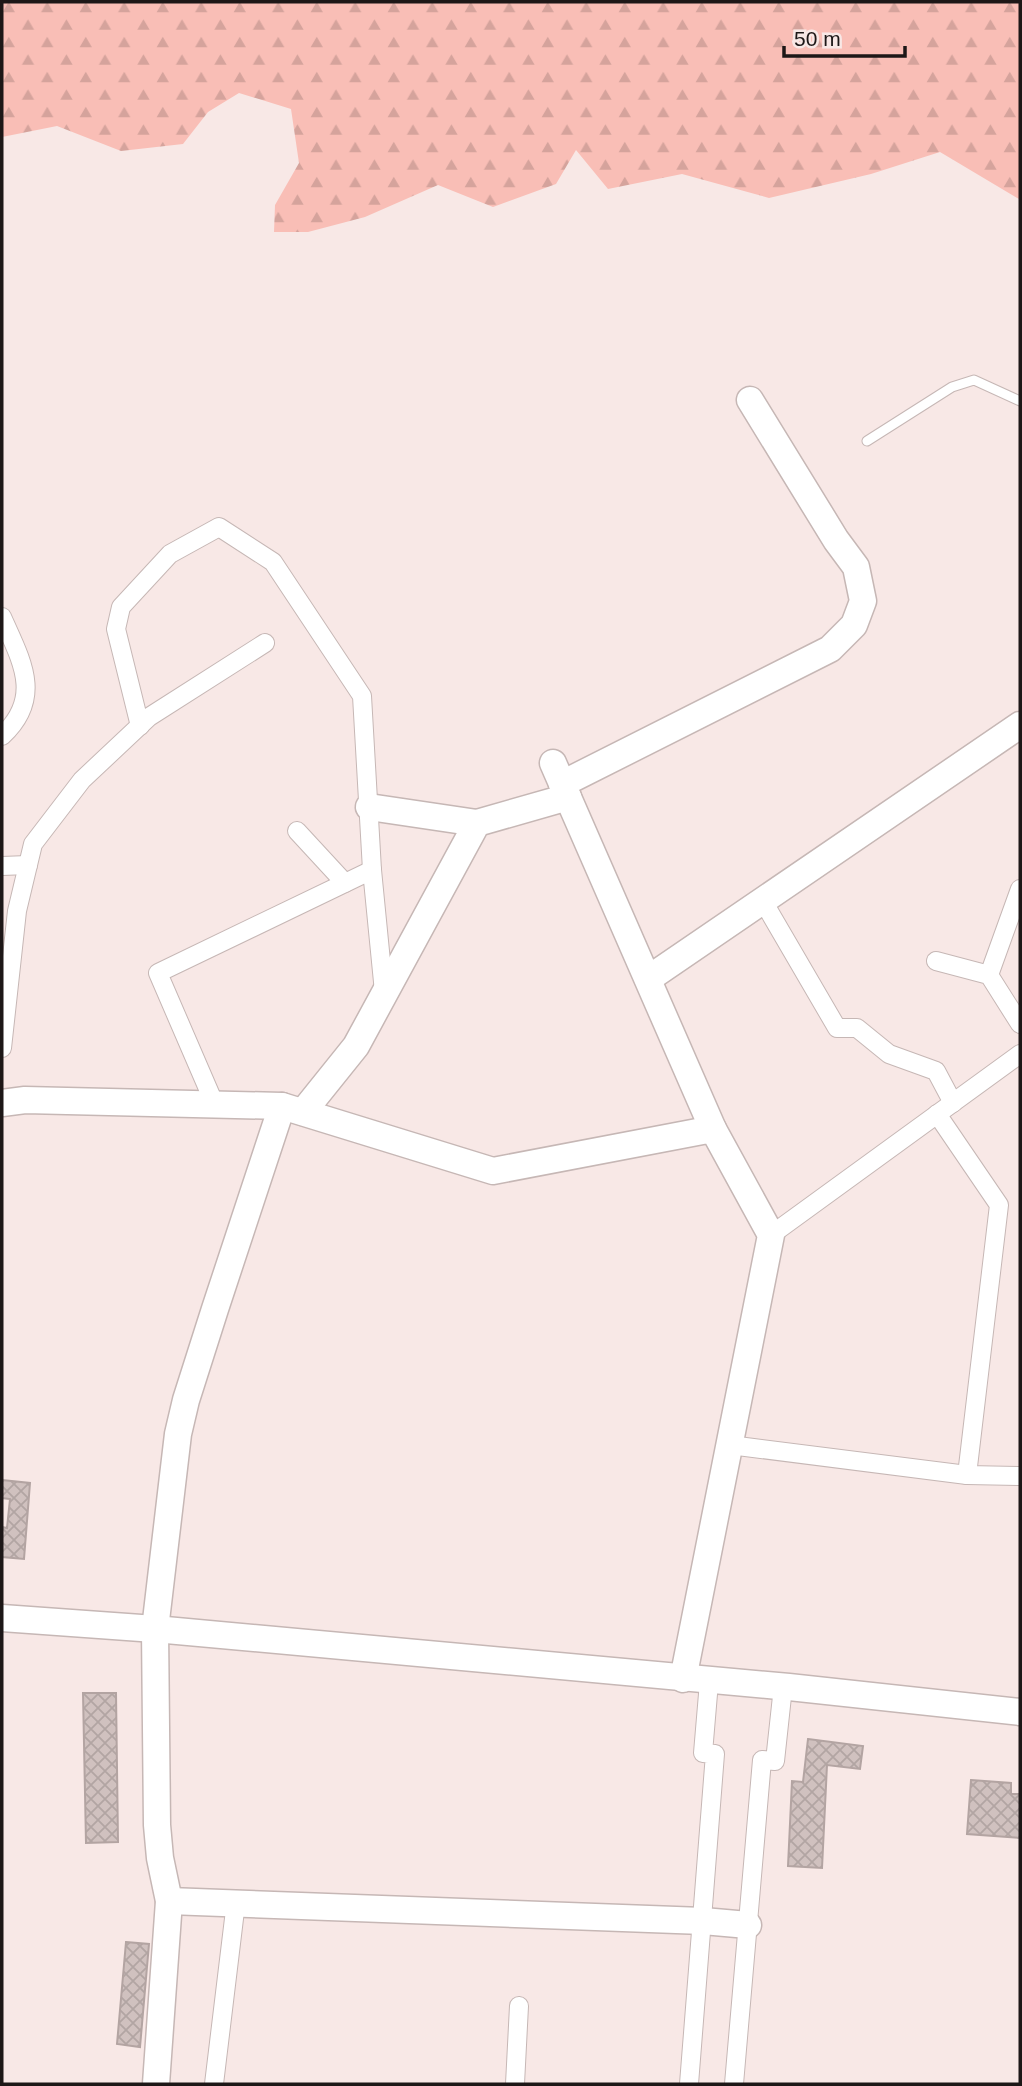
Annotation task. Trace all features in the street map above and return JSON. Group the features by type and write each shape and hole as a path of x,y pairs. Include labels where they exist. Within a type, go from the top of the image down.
{"street":[{"path":"369,807 477,822 830,649 854,625 863,601 856,568 750,400"},
{"path":"140,726 116,629 121,607 170,554 219,527 273,562 362,696 372,870 384,992"},
{"path":"2,617 22,663 27,687 22,712 2,736"},
{"path":"2,1048 17,911 33,844 82,780 149,717 265,643"},
{"path":"648,979 1020,725"},
{"path":"561,781 713,1129 771,1235 730,1445 696,1680 703,1753 715,1754 689,2084"},
{"path":"156,2084 169,1901 160,1858 157,1825 155,1629 178,1434 186,1400 293,1109 356,1046 477,822"},
{"path":"297,831 345,883"},
{"path":"2,866 28,865"},
{"path":"215,1105 158,973 372,870"},
{"path":"989,975 1020,889"},
{"path":"762,901 837,1028 857,1028 889,1054 936,1071 953,1103"},
{"path":"936,961 989,975 1020,1024"},
{"path":"771,1235 1020,1054"},
{"path":"2,1103 25,1100 293,1109 493,1171 713,1129"},
{"path":"937,1114 999,1205 967,1475"},
{"path":"730,1445 967,1475 1020,1476"},
{"path":"2,1618 155,1629 783,1687 1020,1712"},
{"path":"734,2084 762,1760 775,1762 783,1687"},
{"path":"169,1901 748,1925"},
{"path":"214,2084 236,1902"},
{"path":"515,2084 519,2006"}],"lane":[{"path":"867,441 952,387 974,380 1020,401"}],"green space":[{"path":"2,2 1020,2 1020,210 1019,199 940,152 871,174 769,198 682,174 608,189 576,150 556,184 493,207 438,185 365,217 308,232 274,232 275,205 299,163 291,109 239,93 208,112 183,144 121,151 57,126 2,137"}],"building":[{"path":"2,1480 30,1483 24,1559 2,1557 2,1527 7,1528 10,1499 2,1498"},
{"path":"83,1693 116,1693 118,1842 86,1843"},
{"path":"808,1739 863,1746 860,1769 827,1765 822,1868 788,1866 792,1781 803,1782"},
{"path":"971,1780 1011,1783 1011,1794 1020,1794 1020,1838 967,1834"},
{"path":"126,1942 149,1944 140,2047 117,2044"}]}
